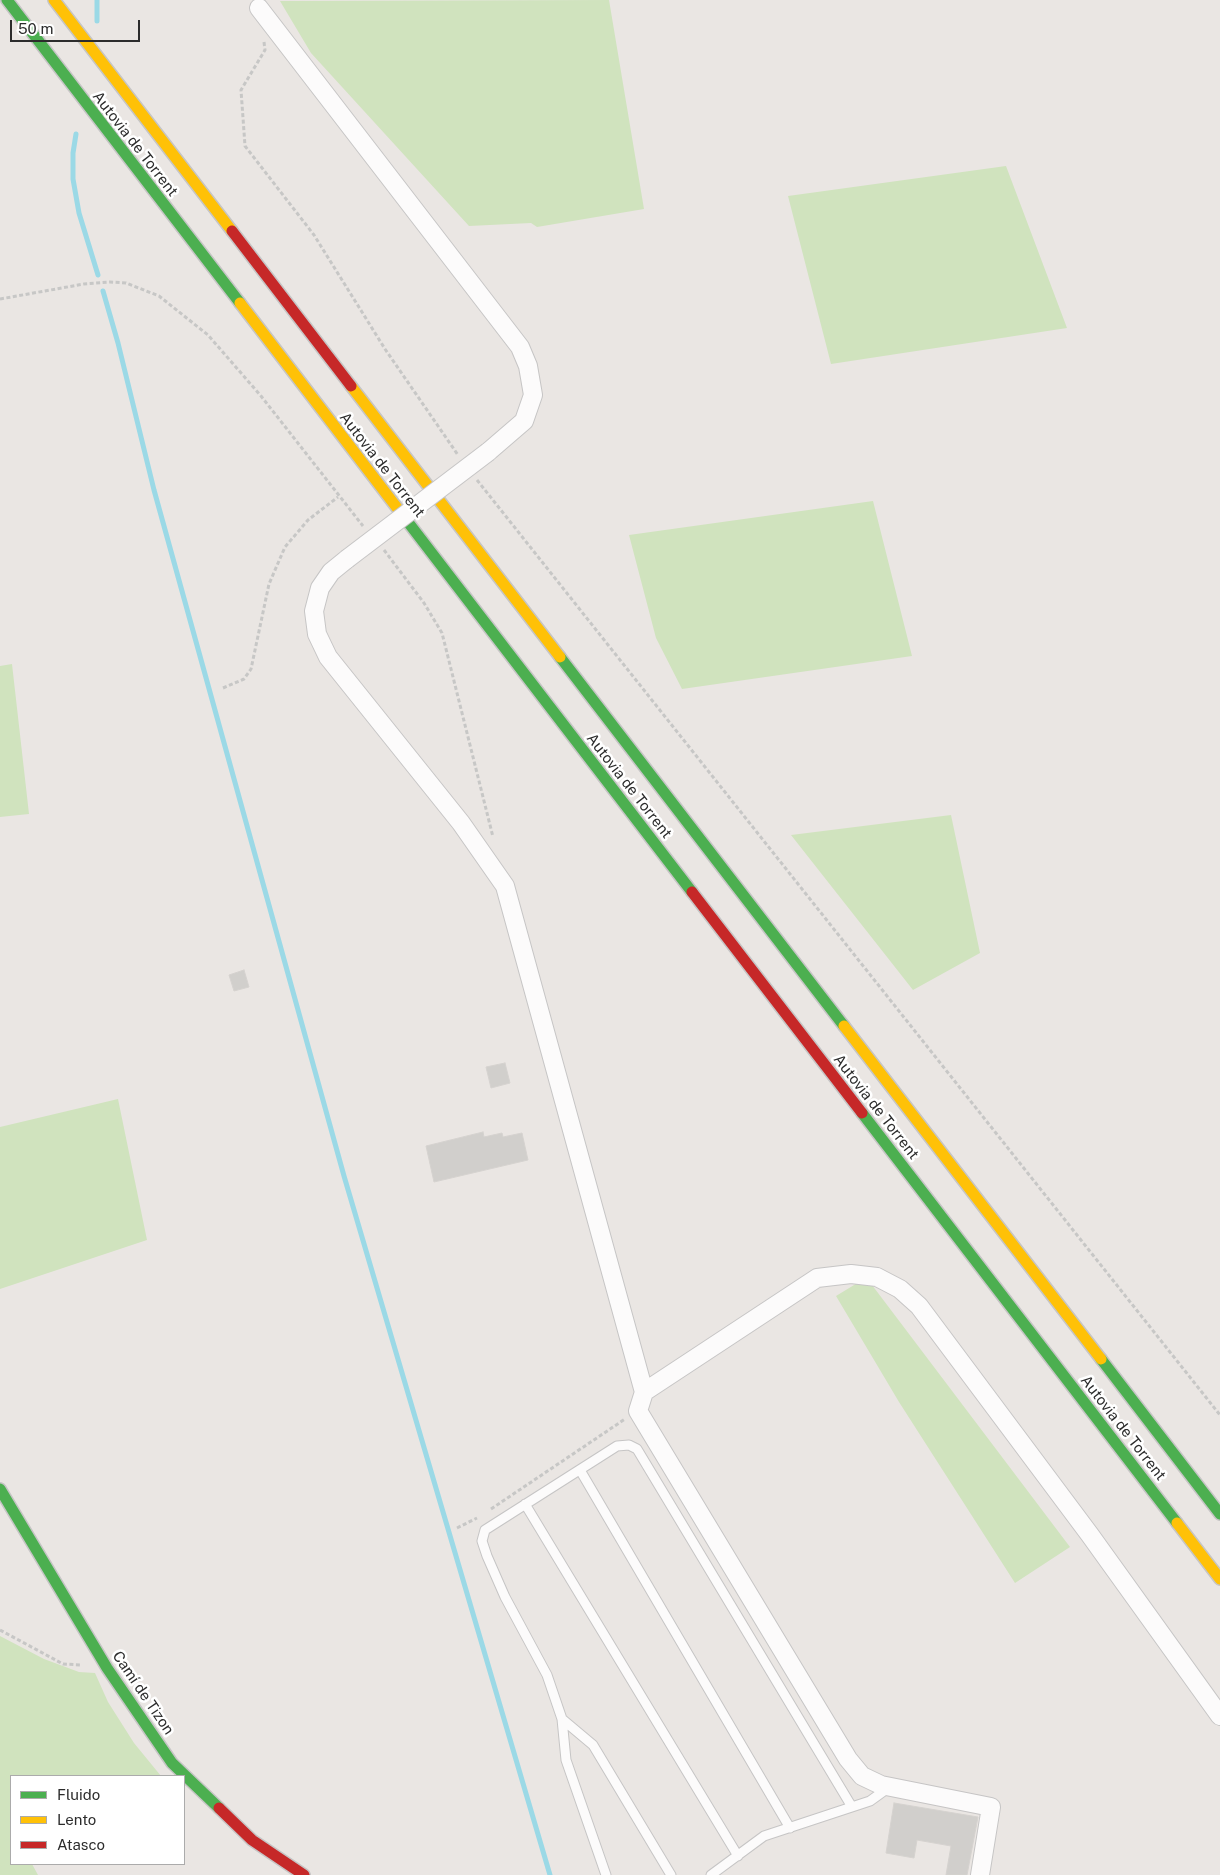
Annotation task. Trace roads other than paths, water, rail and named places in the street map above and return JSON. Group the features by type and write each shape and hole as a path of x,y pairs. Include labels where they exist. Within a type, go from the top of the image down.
{"main road":[{"path":"1,0 14,11"},
{"path":"7,0 14,11"},
{"name":"Autovia de Torrent","path":"54,0 1220,1514"},
{"name":"Autovia de Torrent","path":"14,11 1220,1579"},
{"name":"Camí de Tizon","path":"0,1489 107,1668 172,1763 184,1775"},
{"name":"Camí de Tizon","path":"185,1776 252,1840 304,1875"}],"street":[{"path":"259,8 520,347 528,366 533,395 524,421 488,452 331,572 320,588 314,611 317,634 328,657 461,823 505,886 644,1392 638,1410 848,1759 862,1776 881,1786 992,1808 980,1875"},
{"path":"644,1392 817,1278 851,1274 877,1277 900,1289 924,1314 1090,1535 1220,1716"}],"lane":[{"path":"606,1875 566,1760 562,1719 547,1675 505,1597 486,1556 482,1541 485,1530 617,1446 629,1445 637,1449 852,1807"},
{"path":"580,1470 790,1828"},
{"path":"526,1504 738,1856"},
{"path":"562,1719 593,1745 671,1875"},
{"path":"711,1875 764,1836 870,1801 890,1787"}],"waterway":[{"path":"97,0 97,21"},
{"path":"76,134 73,153 73,179 79,213 98,275"},
{"path":"103,291 118,343 154,490 344,1176 550,1875"}]}
